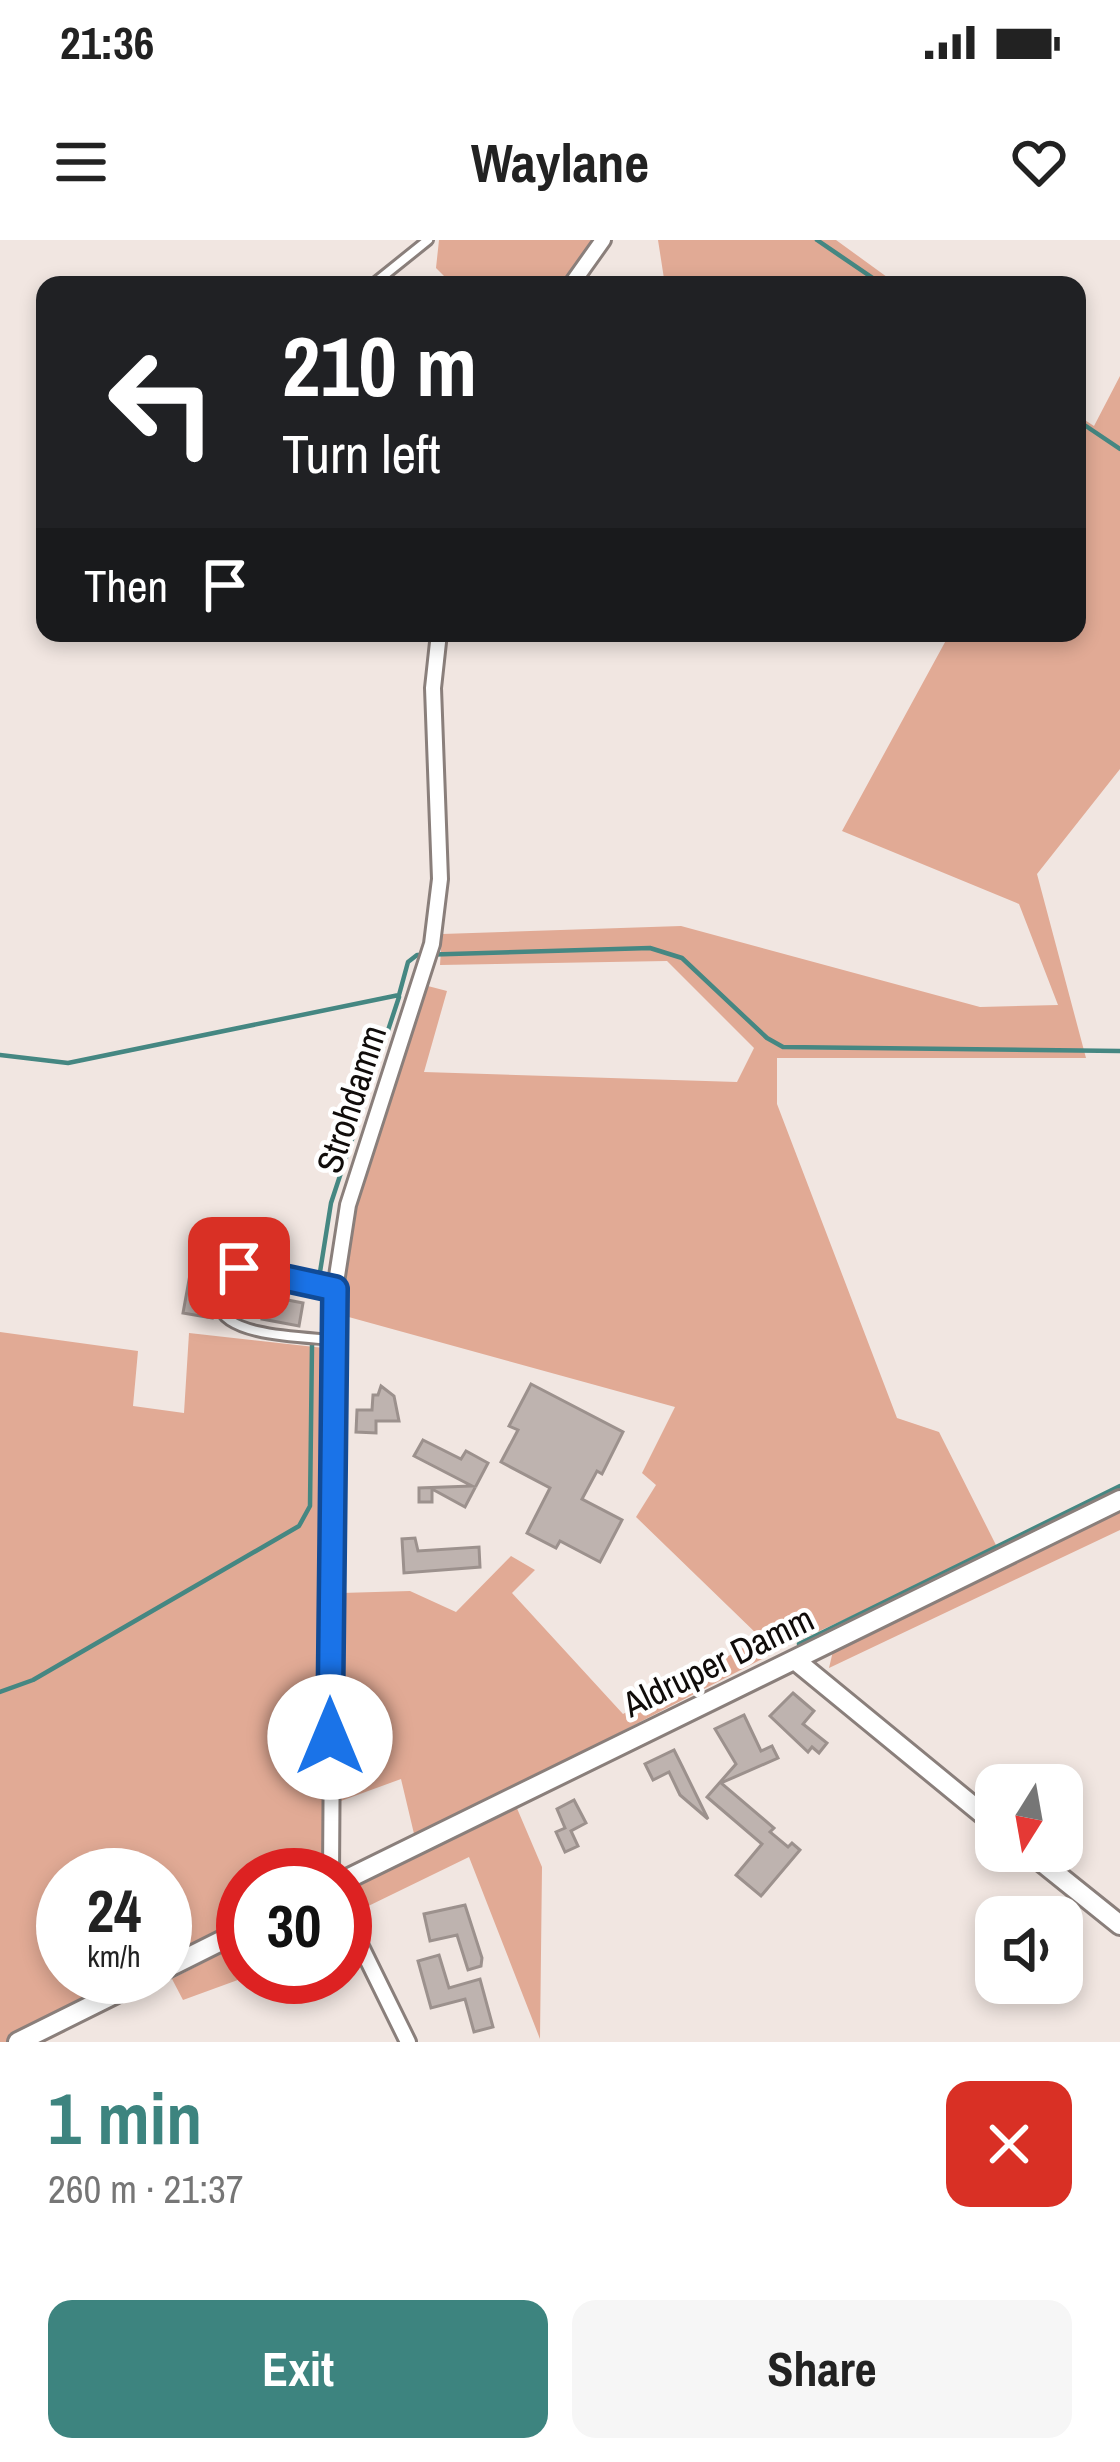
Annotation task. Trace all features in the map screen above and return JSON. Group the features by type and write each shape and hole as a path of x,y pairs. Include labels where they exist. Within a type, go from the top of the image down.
{"street":[{"path":"577,276 603,240"},
{"name":"Strohdamm","path":"332,1848 335,1289 348,1205 365,1144 429,964 440,879 433,688 438,642"},
{"name":"Aldruper Damm","path":"372,1867 1120,1500"},
{"path":"795,1660 975,1808"},
{"path":"1054,1872 1120,1925"},
{"path":"372,1969 408,2042"},
{"path":"18,2042 95,2004"}],"lane":[{"path":"383,276 428,240"},
{"path":"334,1340 242,1328 223,1315 219,1302 221,1278 233,1269 335,1289"}],"shaded area":[{"path":"439,240 592,240 568,276 444,276 436,268"},
{"path":"658,240 836,240 886,276 664,276"},
{"path":"1120,376 1120,769 1037,874 1086,1058 777,1058 777,1104 897,1418 939,1432 998,1549 789,1645 415,1838 401,1779 338,1802 341,1593 410,1591 456,1612 511,1556 535,1570 512,1593 623,1714 761,1638 636,1517 656,1485 642,1473 675,1407 345,1316 344,1255 357,1198 424,985 447,991 424,1072 737,1082 754,1048 667,961 440,965 442,934 681,926 980,1007 1058,1005 1019,904 842,831 945,642 1086,642 1086,421 1094,426"},
{"path":"0,1332 138,1351 133,1406 184,1413 189,1333 324,1348 320,1516 327,1848 216,1848 216,1936 192,1948 192,1848 36,1848 36,2004 80,2004 57,2016 65,2032 45,2042 0,2042"},
{"path":"1120,1512 1120,1530 829,1668 833,1651"},
{"path":"516,1806 542,1867 540,2039 469,1857 372,1904 372,1876"},
{"path":"216,1956 216,1988 192,1997 192,1969"}],"building":[{"path":"191,1269 202,1271 199,1288 211,1290 212,1318 183,1313"},
{"path":"235,1278 269,1285 267,1296 303,1303 299,1326 262,1319 266,1301 229,1294"},
{"path":"531,1384 623,1432 602,1474 597,1471 582,1499 622,1520 600,1562 560,1541 556,1548 527,1533 550,1488 501,1462 518,1430 509,1426"},
{"path":"381,1386 394,1396 399,1421 376,1421 376,1433 356,1432 357,1410 372,1410 373,1395 378,1395"},
{"path":"423,1440 461,1459 466,1451 488,1463 465,1507 432,1489 432,1502 419,1502 419,1488 472,1486 414,1456"},
{"path":"415,1538 418,1551 479,1547 480,1567 404,1573 402,1539"},
{"path":"793,1693 814,1711 803,1724 827,1743 819,1753 812,1747 808,1752 770,1716"},
{"path":"744,1715 761,1751 772,1746 778,1758 721,1783 774,1828 770,1832 788,1847 792,1843 800,1850 761,1896 736,1875 762,1844 707,1797 736,1764 715,1729"},
{"path":"674,1750 708,1819 680,1795 669,1772 653,1780 645,1764"},
{"path":"574,1800 586,1823 571,1831 578,1846 565,1852 556,1832 565,1828 557,1809"},
{"path":"465,1905 482,1958 481,1966 468,1970 457,1935 430,1941 424,1914"},
{"path":"439,1955 449,1988 480,1979 493,2027 474,2032 465,1999 431,2008 418,1961"}],"waterway":[{"path":"817,240 870,276"},
{"path":"1086,426 1120,449"},
{"path":"0,1055 68,1063 399,995 408,962 417,955 650,948 682,958 767,1038 783,1047 1120,1051"},
{"path":"320,1272 331,1203 399,997"},
{"path":"0,1692 33,1680 299,1526 310,1506 312,1345"},
{"path":"799,1644 1120,1486"}],"route":[{"path":"239,1268 335,1289 330,1737"}]}
